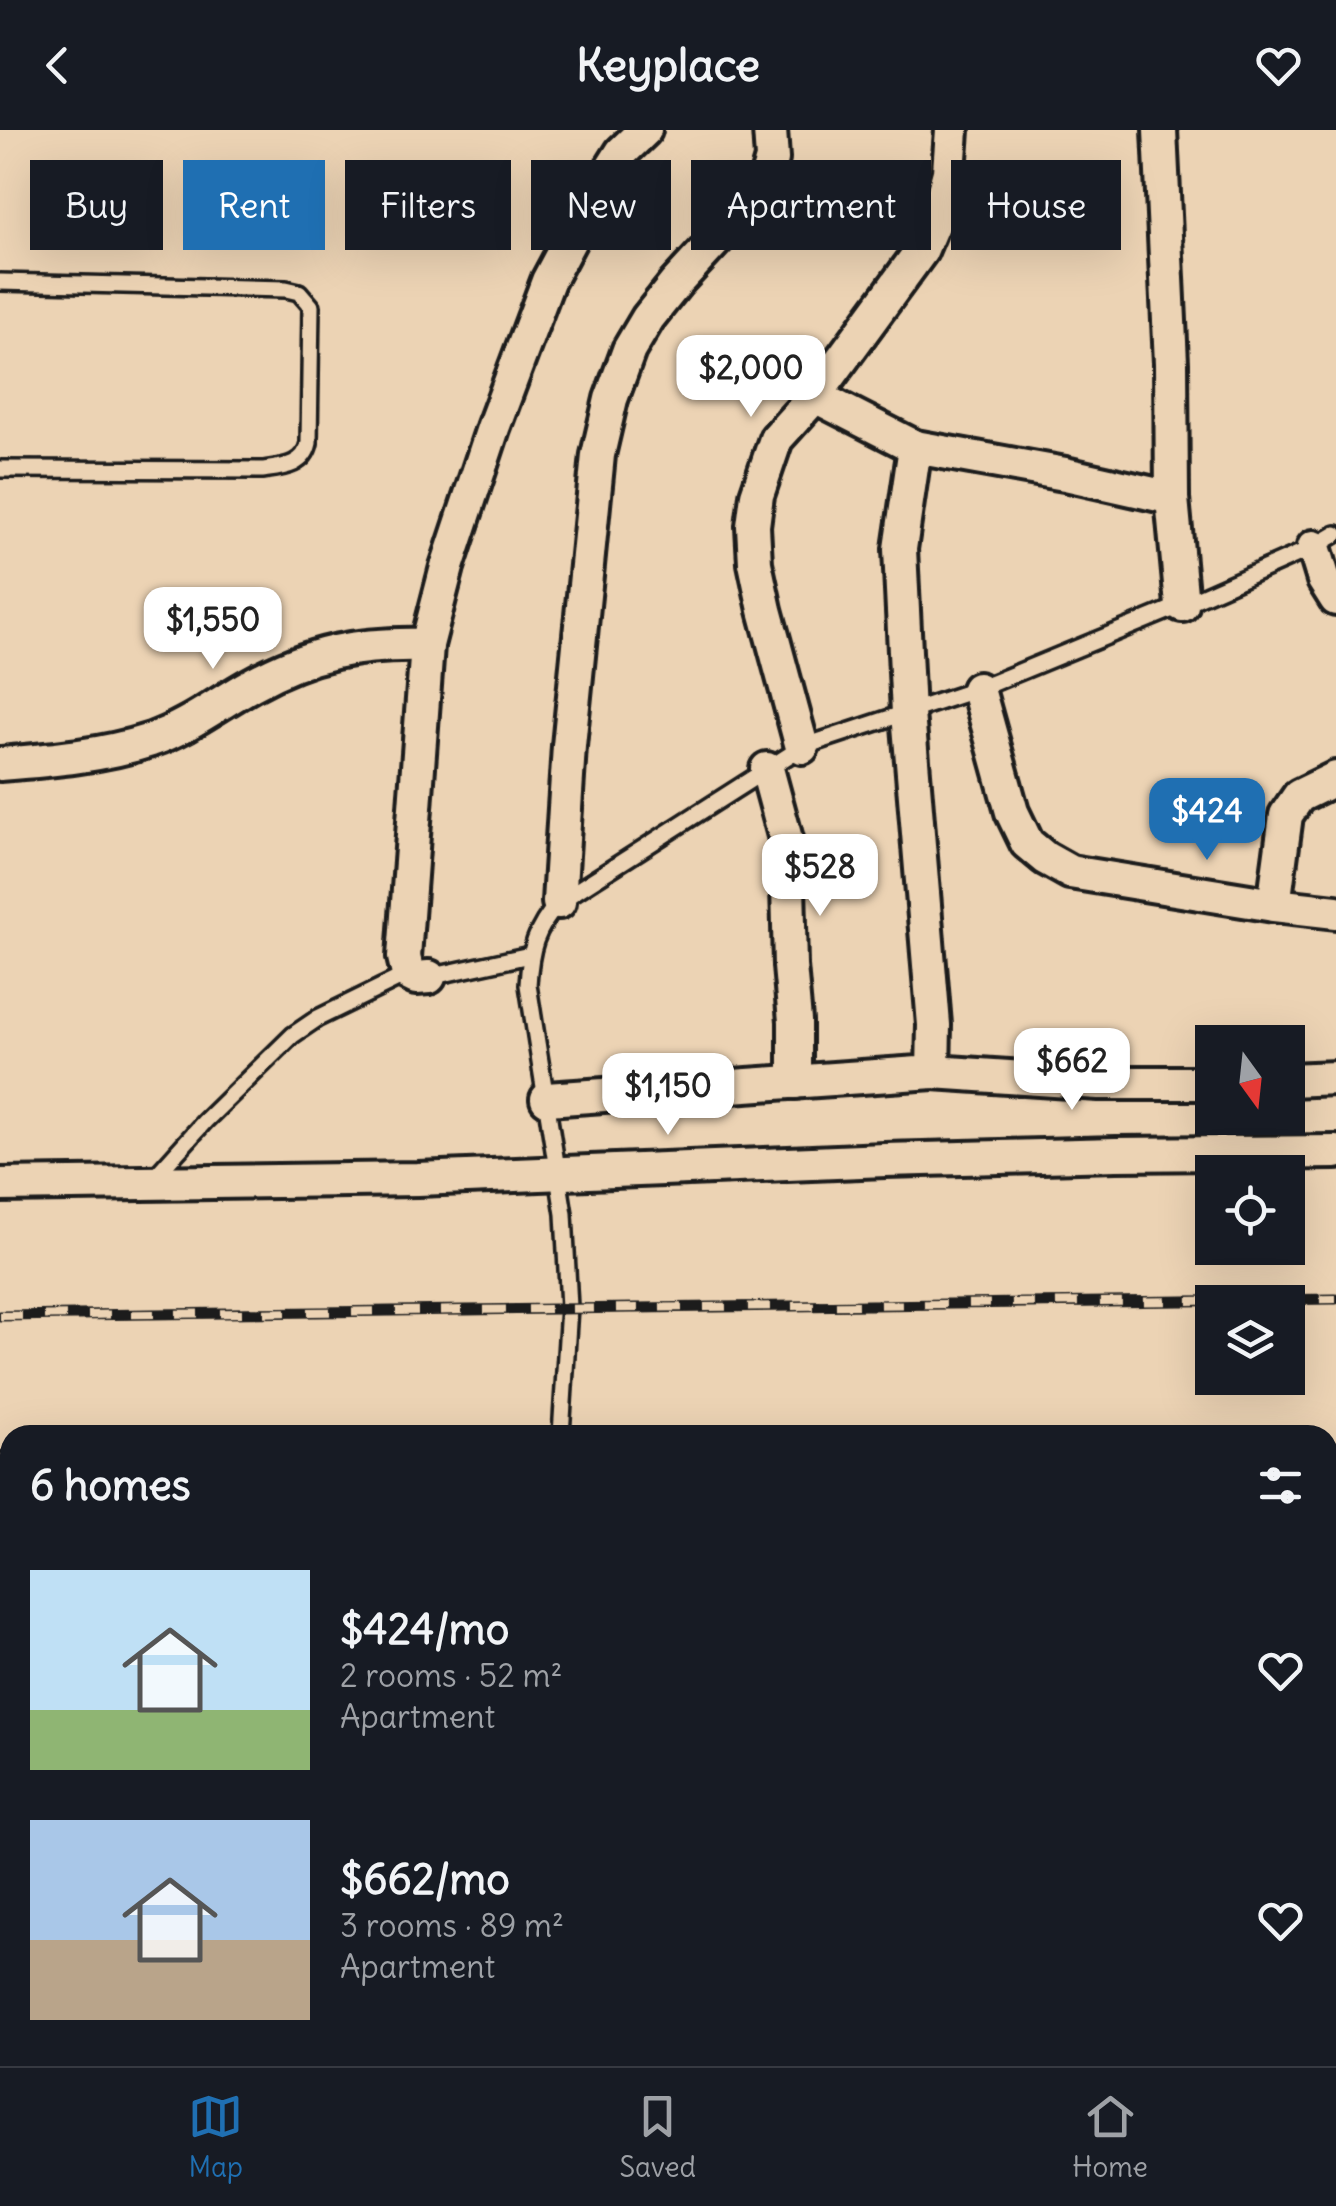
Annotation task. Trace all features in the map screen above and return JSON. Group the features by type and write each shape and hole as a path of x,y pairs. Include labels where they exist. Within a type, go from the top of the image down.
{"street":[{"path":"418,976 404,958 427,644 447,568 548,281 622,152 645,130"},
{"path":"560,902 569,746 598,455 612,399 629,350 648,318 763,189 772,160 770,130"},
{"path":"802,746 755,562 752,526 757,495 776,438 815,396 921,251 949,172 952,130"},
{"path":"1160,130 1171,363 1172,498 1182,605"},
{"path":"815,396 915,447 1172,498"},
{"path":"915,447 900,548 908,713 934,1024 933,1072"},
{"path":"1325,540 1324,580 1336,599"},
{"path":"0,764 76,757 150,740 192,722 284,668 328,652 384,644 427,644"},
{"path":"978,689 1012,812 1027,843 1045,858 1070,872 1274,906 1336,912"},
{"path":"767,769 787,843 795,1082"},
{"path":"1274,906 1286,815 1299,796 1336,778"},
{"path":"547,1099 933,1072 1098,1084 1195,1082"},
{"path":"1305,1079 1336,1078"},
{"path":"0,1185 418,1179 884,1160 1336,1152"}],"lane":[{"path":"0,282 286,288 299,292 311,306 310,443 306,456 300,460 282,468 262,470 0,470"},
{"path":"562,1425 569,1308 564,1214 528,985 534,938 560,902 802,746 978,689 1182,605 1325,540"},
{"path":"150,1183 205,1122 293,1036 330,1012 418,976 530,955"}],"railway":[{"path":"0,1316 1336,1299"}]}
